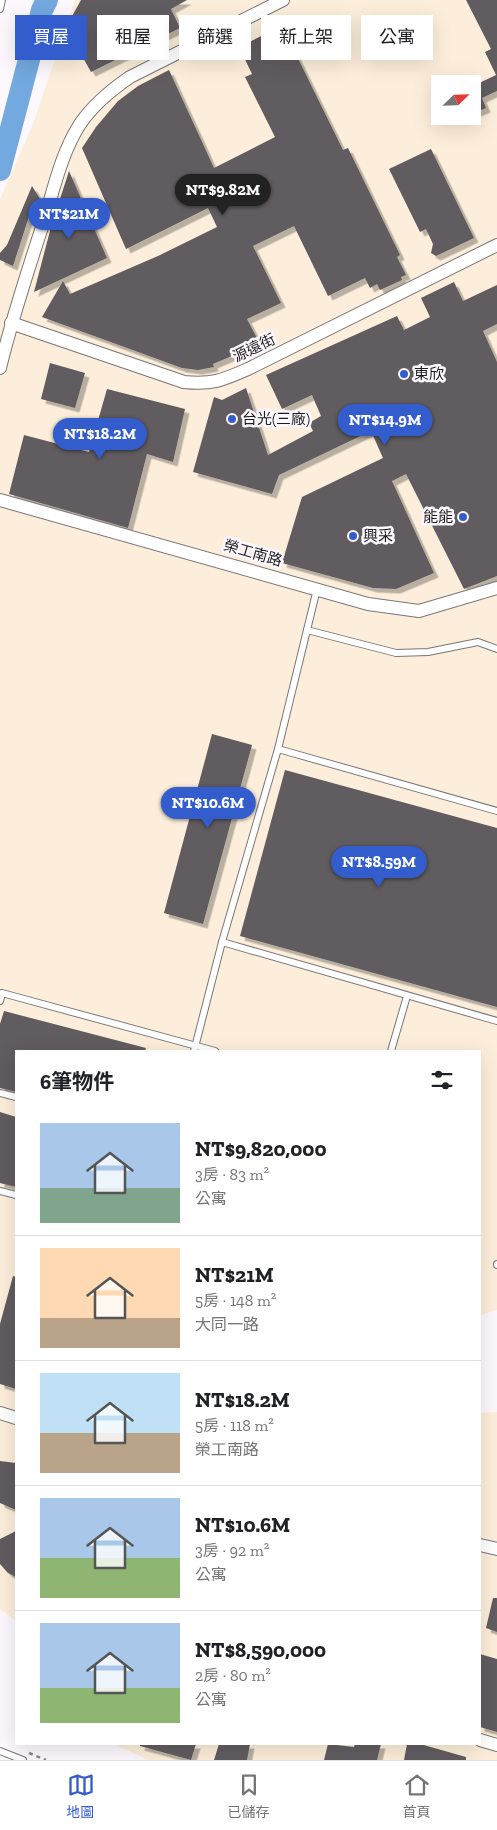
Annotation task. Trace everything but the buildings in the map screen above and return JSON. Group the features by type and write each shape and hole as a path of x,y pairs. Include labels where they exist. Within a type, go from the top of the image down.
{"street":[{"path":"0,368 11,323 67,147 82,122 107,93 130,77 283,0"},
{"name":"源遠街","path":"11,323 184,382 205,384 224,380 248,370 497,245"},
{"name":"榮工南路","path":"0,500 317,588 368,604 419,611 497,588"},
{"path":"0,1413 15,1418"},
{"path":"481,1545 497,1550"},
{"path":"481,1740 497,1745"}],"lane":[{"path":"0,9 2,0"},
{"path":"195,1048 222,942 278,750 317,588"},
{"path":"307,630 396,653 428,652 478,642 497,648"},
{"path":"278,750 497,811"},
{"path":"222,942 497,1022"},
{"path":"0,1000 2,993 195,1048 208,1050"},
{"path":"392,1050 407,996"},
{"path":"0,1093 15,1097"},
{"path":"0,1191 15,1195"},
{"path":"0,1751 23,1760"}],"shaded area":[{"path":"75,0 497,0 497,1310 481,1315 481,1050 15,1050 15,1620 0,1609 0,199 33,124 55,60 87,60 87,15 70,15"},
{"path":"497,1412 497,1760 148,1760 116,1745 481,1745 481,1413"}],"waterway":[{"path":"0,170 42,10 47,0"}],"place":[{"name":"東欣","path":"404,374"},
{"name":"台光(三廠)","path":"232,419"},
{"name":"能能","path":"463,517"},
{"name":"興采","path":"353,536"}]}
